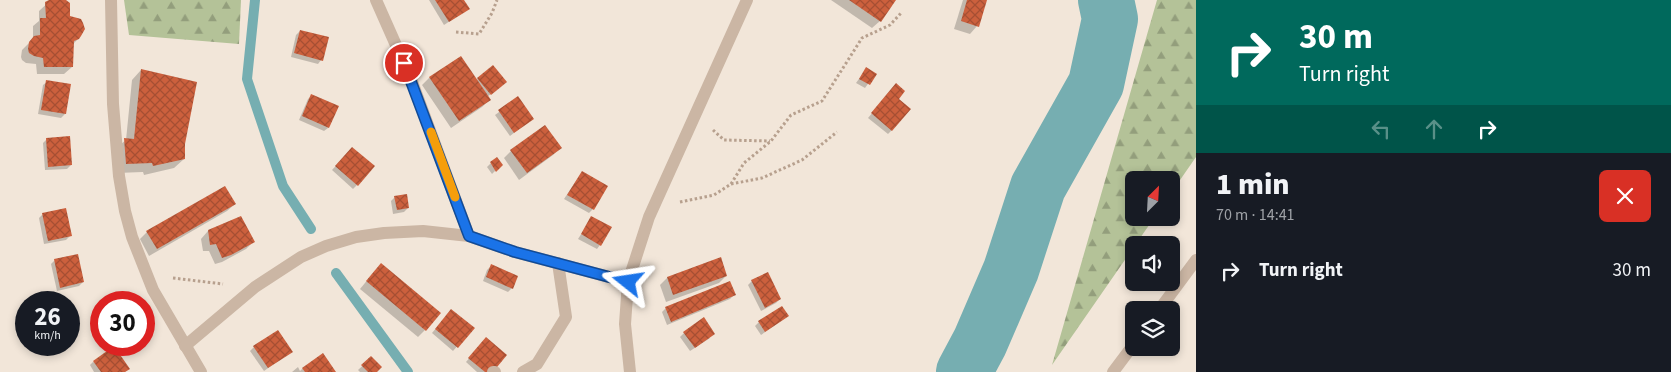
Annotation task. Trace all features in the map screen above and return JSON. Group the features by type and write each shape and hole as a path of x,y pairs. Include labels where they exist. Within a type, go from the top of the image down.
{"street":[{"path":"111,0 113,104 119,176 125,211 132,237 153,290 201,372"},
{"path":"376,0 411,79 469,236"},
{"path":"630,372 625,324 628,282 653,207 747,0"},
{"path":"185,346 255,287 300,257 326,246 356,237 384,233 423,232 469,236 515,252 628,282"},
{"path":"1166,301 1196,260"},
{"path":"523,372 537,364 566,317 558,264"},
{"path":"1113,372 1125,356"}],"path":[{"path":"456,32 479,34 492,13 496,0"},
{"path":"731,184 744,163 771,141 791,115 822,101 862,38 890,25 902,12"},
{"path":"695,115 724,140 771,141"},
{"path":"653,207 714,195 731,184 762,178 802,160 837,132"},
{"path":"147,275 255,287"}],"green space":[{"path":"124,0 241,0 239,44 129,35"},
{"path":"1157,0 1196,0 1196,157 1180,180 1180,171 1125,171 1125,226 1148,226 1142,236 1125,236 1125,260 1052,365"}],"building":[{"path":"49,0 66,0 70,3 70,16 81,19 83,23 85,29 79,39 74,41 73,67 44,67 43,58 29,53 29,42 34,36 40,35 40,18 46,18 45,2"},
{"path":"435,0 464,0 470,9 449,22"},
{"path":"849,0 896,0 881,22"},
{"path":"967,0 987,0 979,27 961,21"},
{"path":"300,30 329,37 323,61 294,53"},
{"path":"461,56 491,100 459,121 429,77"},
{"path":"493,65 507,82 491,95 477,78"},
{"path":"866,67 877,74 870,85 859,79"},
{"path":"141,69 197,82 185,144 185,159 153,166 152,163 126,164 124,138 134,139"},
{"path":"46,80 71,84 66,114 41,110"},
{"path":"896,83 905,91 899,99 911,109 892,131 871,113"},
{"path":"311,94 339,106 329,128 302,116"},
{"path":"518,96 534,119 514,133 498,110"},
{"path":"545,125 562,148 527,173 510,150"},
{"path":"70,136 72,165 48,167 46,138"},
{"path":"352,147 375,166 358,186 335,166"},
{"path":"497,157 503,165 496,172 490,162"},
{"path":"582,171 608,186 594,210 567,195"},
{"path":"225,186 236,204 157,249 146,231"},
{"path":"407,194 409,208 397,210 394,196"},
{"path":"66,208 72,236 48,241 42,213"},
{"path":"241,216 255,242 222,258 216,244 210,245 208,230"},
{"path":"591,216 612,227 601,246 581,234"},
{"path":"78,254 84,282 60,288 54,259"},
{"path":"721,257 727,276 673,295 667,277"},
{"path":"381,263 441,313 426,331 366,281"},
{"path":"491,264 518,276 513,289 486,277"},
{"path":"768,272 781,299 765,308 751,280"},
{"path":"730,281 736,295 671,322 665,307"},
{"path":"782,306 789,316 765,332 758,321"},
{"path":"451,309 475,328 458,348 435,329"},
{"path":"704,317 715,334 695,348 683,332"},
{"path":"278,330 293,352 268,368 253,346"},
{"path":"486,337 507,355 493,372 485,372 468,358"},
{"path":"323,353 336,372 305,372 302,368"},
{"path":"100,356 121,356 130,369 125,372 101,372 93,361"},
{"path":"371,356 382,367 377,372 368,372 361,365"}],"waterway":[{"path":"255,0 247,79 283,186 311,229"},
{"path":"964,372 980,342 1011,270 1038,187 1096,84 1110,19 1106,0"},
{"path":"336,273 408,372"}],"slow traffic":[{"path":"431,132 455,197"}],"route":[{"path":"404,63 469,236 515,252 628,282"}]}
